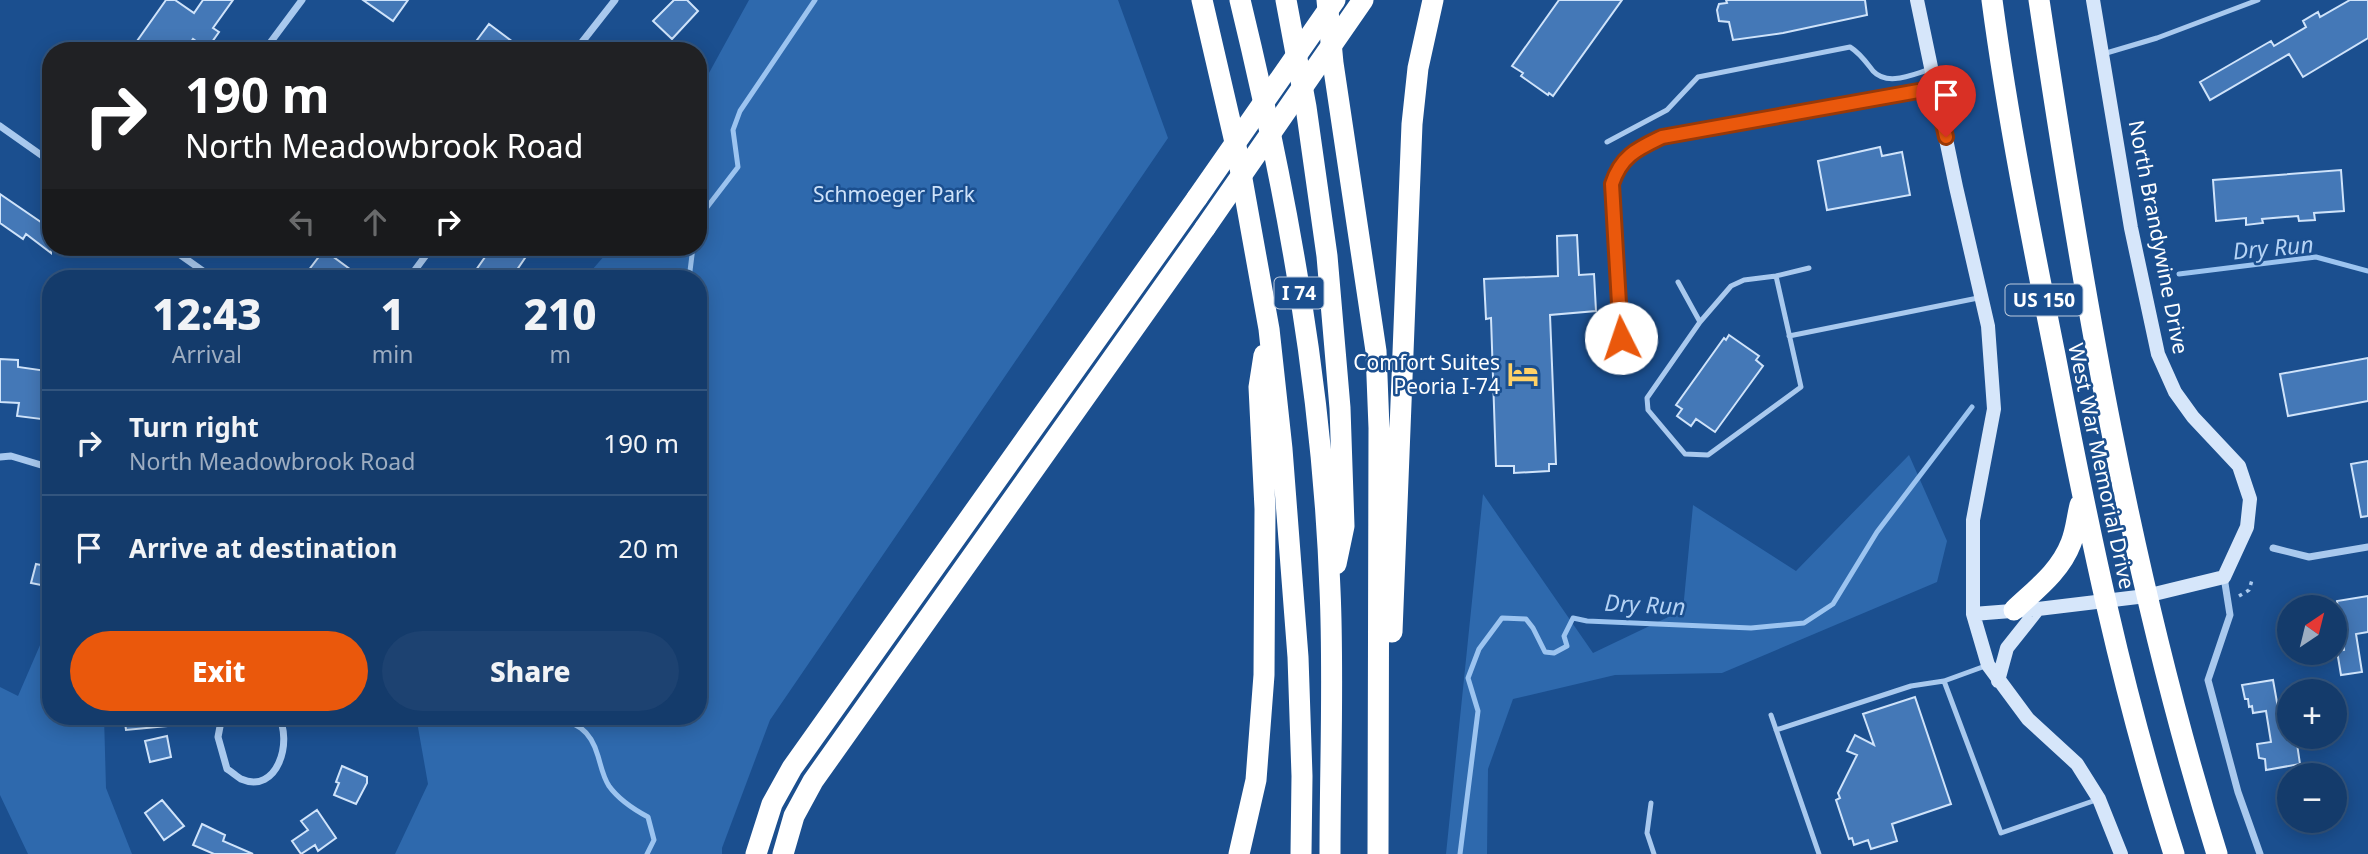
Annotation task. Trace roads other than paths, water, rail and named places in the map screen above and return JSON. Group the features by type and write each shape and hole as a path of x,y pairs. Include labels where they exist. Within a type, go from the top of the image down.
{"highway":[{"name":"I 74","path":"1202,0 1237,152 1269,329 1287,503 1298,657 1302,776 1301,854"},
{"name":"I 74","path":"1240,0 1276,157 1301,302 1318,435 1331,590 1330,854"},
{"path":"1286,0 1321,205 1339,396 1344,526 1331,590"},
{"path":"1327,0 1333,63 1376,351 1379,428 1380,854"},
{"path":"756,854 772,804 792,768 1335,0"},
{"path":"783,854 797,807 820,771 1205,228 1363,0"},
{"path":"1380,854 1412,124 1418,68 1433,0"},
{"name":"West War Memorial Drive","path":"1992,0 2039,278 2082,496 2104,599 2174,854"},
{"name":"West War Memorial Drive","path":"2039,0 2106,401 2146,596 2217,854"},
{"path":"1239,854 1256,780 1261,728 1265,509 1259,387 1269,329"},
{"path":"2014,610 2052,576 2062,561 2071,543 2082,496"}],"street":[{"path":"271,42 302,0"},
{"path":"582,42 615,0"},
{"path":"1917,0 1988,326 1994,410 1973,520 1973,614 1988,665 2028,719 2077,764 2099,799 2120,854"},
{"name":"North Brandywine Drive","path":"2093,0 2131,228 2158,354 2175,392 2193,417 2239,466 2250,499 2246,527 2224,577"},
{"path":"0,126 42,156"},
{"path":"182,256 202,270"},
{"path":"0,457 10,456 42,465"},
{"path":"2273,548 2309,557 2368,547"},
{"path":"1973,614 2146,596 2224,577 2230,615 2208,680 2238,792 2260,854"},
{"path":"1998,681 2007,648 2038,609"},
{"path":"220,725 218,737 227,769 243,780 259,781 274,773 283,754 284,733 281,725"}],"lane":[{"path":"2103,54 2157,38 2258,0"},
{"path":"1607,142 1667,110 1698,77 1850,47 1883,79 1892,80 1931,69"},
{"path":"1623,364 1612,184 1617,168 1633,151 1662,137 1935,88"},
{"path":"1776,276 1801,387 1708,455 1685,454 1648,410 1647,398 1700,321 1731,286 1744,280 1809,268"},
{"path":"1678,282 1700,321"},
{"path":"1789,336 1981,297"},
{"path":"1776,730 1912,686 1944,681 1988,665"},
{"path":"1944,681 2001,833 2099,799"},
{"path":"1771,715 1819,854"},
{"path":"1651,803 1647,833 1654,854"}],"waterway":[{"path":"707,207 738,167 733,130 740,111 815,0"},
{"path":"690,270 692,256"},
{"name":"Dry Run","path":"2179,274 2316,257 2368,271"},
{"name":"Dry Run","path":"1460,854 1478,711 1468,678 1479,649 1502,618 1526,619 1545,652 1554,653 1567,646 1564,636 1573,618 1587,621 1751,628 1804,623 1833,604 1877,532 1972,407"},
{"path":"576,725 591,739 609,786 627,804 648,817 654,840 647,854"}],"place":[{"name":"Comfort Suites Peoria I-74","path":"1523,374"}],"park label":[{"name":"Schmoeger Park","path":"894,194"}]}
